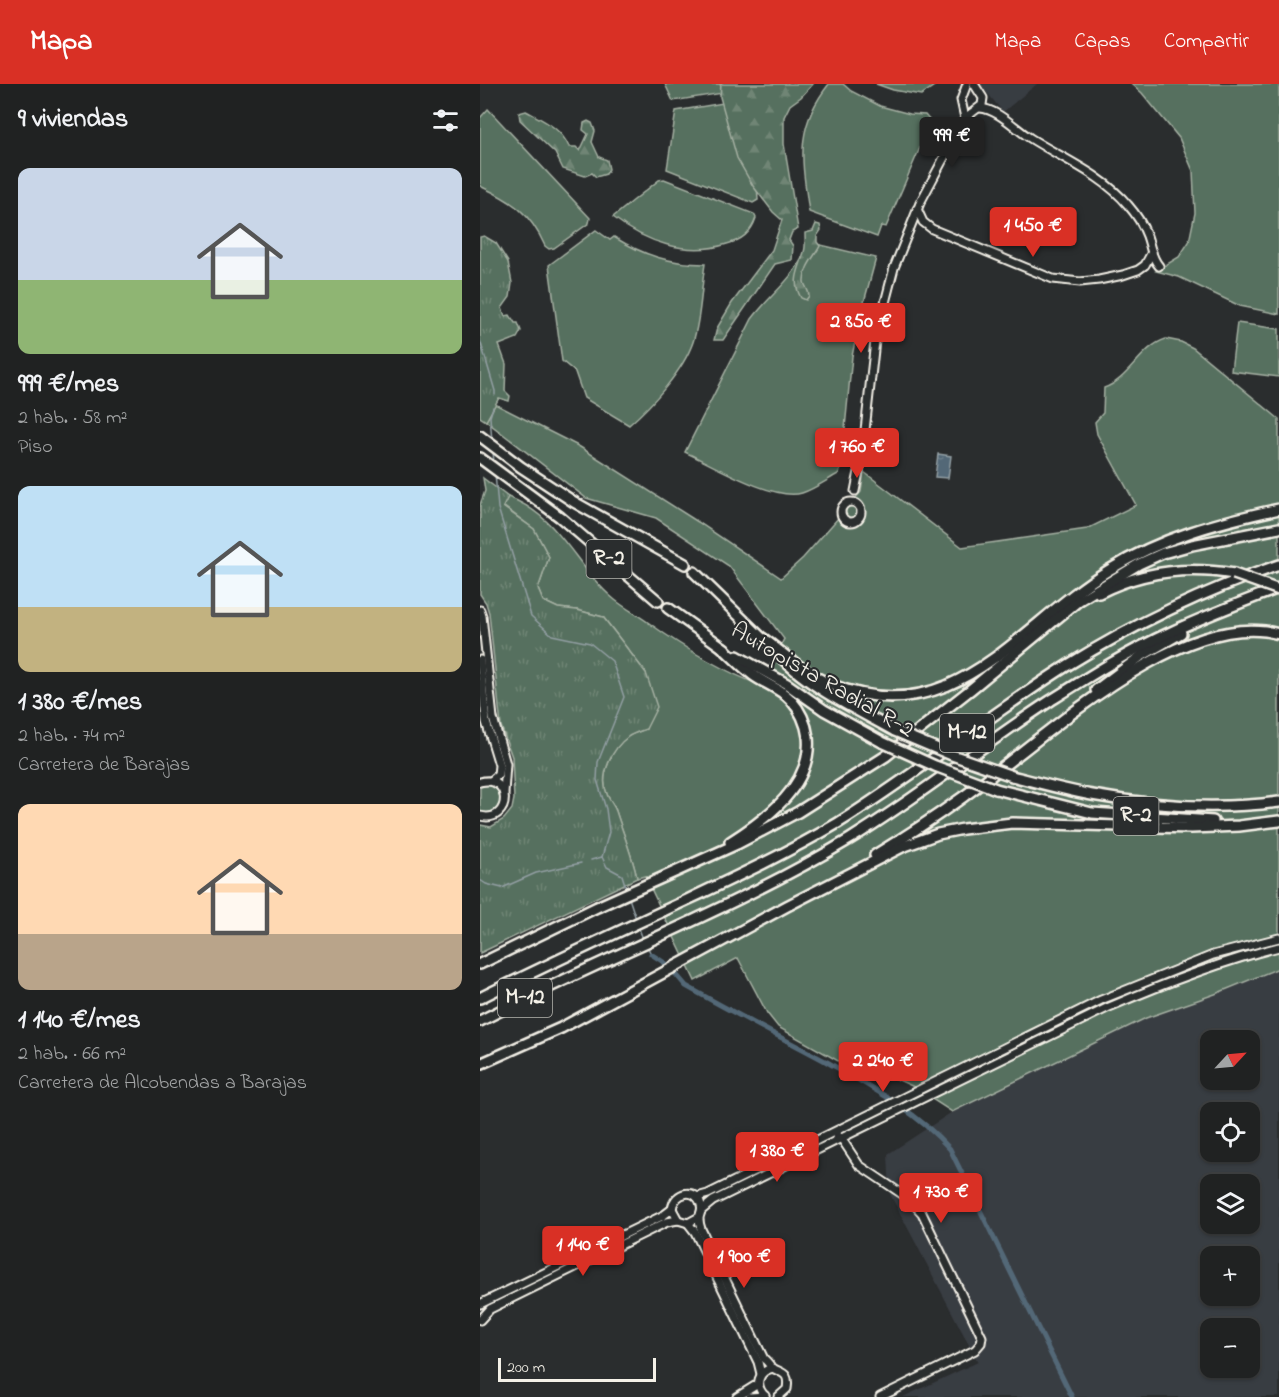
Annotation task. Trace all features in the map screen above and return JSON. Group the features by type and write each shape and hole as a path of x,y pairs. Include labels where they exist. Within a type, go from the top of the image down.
{"highway":[{"name":"R-2","path":"480,436 521,467 574,502 685,564"},
{"name":"R-2","path":"480,458 560,517 658,601"},
{"path":"764,639 831,684 863,694 906,697 937,691 962,680 989,662 1073,595 1107,571 1146,549 1203,527 1279,509"},
{"path":"480,964 766,829 863,771 922,728 1078,601 1112,579 1163,553 1200,543 1279,528"},
{"name":"M-12","path":"480,998 787,852 889,790 983,722 1069,665 1180,605 1279,566"},
{"path":"1041,632 1090,598 1126,580 1160,572 1185,569 1211,570 1234,574 1279,589"},
{"name":"Autopista Radial R-2","path":"694,572 790,667 833,697 896,731 952,755 1012,776 1092,795 1190,806 1220,806"},
{"name":"M-12","path":"480,1021 763,887 852,838 903,805 1048,702 1123,656 1201,618 1279,589"},
{"path":"1012,760 1064,715 1141,656 1204,621 1265,593"},
{"name":"Autopista Radial R-2","path":"668,608 722,647 787,684 824,710 882,742 935,766 996,789 1092,813 1194,821 1279,821"},
{"path":"787,906 924,824 1106,689 1170,653 1207,638 1233,631 1253,630 1279,634"},
{"path":"694,863 746,832 770,813 794,786 804,770 807,758 806,727 796,706 778,690 754,676 722,647"},
{"path":"1220,806 1279,795"},
{"name":"R-2","path":"1220,806 1279,802"},
{"path":"480,1064 561,1028 787,906 902,847 938,834 1012,824 1191,828 1239,826 1279,821"}],"street":[{"path":"855,491 861,515 858,520 850,522 843,519 841,513 842,508 855,491 862,457 875,341 887,292 917,209 965,117 976,109 982,98 974,84"},
{"path":"965,117 962,96 967,87 979,92"},
{"path":"963,107 989,109 1115,192 1138,219 1159,266 1145,265"},
{"path":"917,209 926,226"},
{"path":"909,228 926,226 1053,279 1080,282 1099,280 1138,270 1145,265 1152,252"},
{"path":"848,503 857,505"},
{"path":"480,610 494,726 506,764 505,803 500,811 489,817 480,816"},
{"path":"480,660 486,722 499,765 498,775 484,780"},
{"path":"484,780 499,786 504,793"},
{"path":"480,1304 664,1215 672,1209 674,1200 682,1194 692,1194 697,1197 708,1194 1101,1000 1213,955 1279,938"},
{"path":"688,1223 712,1202 1107,1008 1217,964 1279,947"},
{"path":"831,1133 841,1138 859,1165 909,1198 922,1213 982,1337 981,1343 975,1350 880,1397"},
{"path":"697,1197 701,1229 764,1359 773,1368 782,1371 787,1379 788,1384 783,1396"},
{"path":"672,1209 678,1220"},
{"path":"480,1320 490,1309 667,1222 678,1220 688,1223 695,1232 758,1362 761,1374 758,1384 761,1392 766,1396"},
{"path":"761,1374 773,1368"},
{"path":"737,1397 758,1384"},
{"path":"750,1397 766,1396"}],"shaded area":[{"path":"980,84 1037,84 1003,112"},
{"path":"1279,968 1279,1397 903,1397 978,1362 890,1194 888,1154 952,1112 1146,1018 1215,994"}],"green space":[{"path":"665,84 720,84 723,93 673,101"},
{"path":"721,84 813,84 790,105 784,117 784,144 798,229 792,232 789,240 793,246 792,260 775,264 723,340 714,340 717,328 732,303 772,250 782,220 753,186 737,158 720,97"},
{"path":"829,84 843,84 851,91 880,106 910,114 925,115 931,122 886,227 881,226 877,237 809,212 803,161 805,130 810,115"},
{"path":"876,84 937,84 921,95"},
{"path":"1132,84 1279,84 1279,314 1240,306 1179,277 1156,271 1179,257 1189,242 1195,213 1193,171 1179,138"},
{"path":"729,102 757,185 758,200 753,203 667,169 676,111"},
{"path":"488,109 590,218 589,223 554,248 549,249 545,246 533,224 519,209 480,186 480,118"},
{"path":"526,111 557,130 569,147 576,147 580,151 588,134 583,130 584,123 588,121 592,123 595,131 592,142 599,157 607,160 609,169 606,174 596,177 592,173 585,176 563,169 555,153 520,120 519,113"},
{"path":"664,179 754,214 756,218 754,223 749,232 737,240 712,248 697,249 667,245 653,240 625,226 613,217 659,180"},
{"path":"816,224 820,225 821,230 817,236 820,246 805,272 804,282 809,296 806,300 801,298 796,281 805,250 805,233 813,231"},
{"path":"596,230 610,240 614,237 657,257 705,264 698,323 688,353 666,387 629,425 584,398 575,372 562,361 549,265"},
{"path":"484,236 496,243 508,262 512,283 510,297 502,308 505,316 510,315 515,323 518,323 521,331 517,338 499,345 506,364 505,391 510,396 509,401 499,398 486,421 480,417 480,237"},
{"path":"808,242 876,258 852,356 841,469 838,474 811,489 802,493 790,494 760,487 685,452 752,319 792,274"},
{"path":"1237,323 1279,329 1279,377 1231,371"},
{"path":"1166,339 1181,342 1193,348 1279,419 1279,968 1215,994 1146,1018 952,1112 912,1086 883,1073 870,1079 778,1027 767,1013 738,958 695,981 645,876 637,878 616,811 605,787 606,770 617,747 629,736 646,729 646,673 603,617 558,608 543,601 538,589 549,557 534,529 503,506 508,497 541,516 601,587 615,600 689,650 731,672 760,685 784,639 729,566 656,518 586,498 486,421 495,404 580,447 781,578 803,558 861,492 864,472 962,547 1087,529 1136,505 1097,434 1095,422 1103,413 1104,388 1121,378 1149,349"},
{"path":"483,478 508,497 503,507 534,529 549,557 538,589 543,601 558,608 603,617 646,673 657,707 646,729 629,736 617,747 606,770 607,794 616,811 637,878 480,953 480,825 491,827 504,819 512,809 514,799 512,757 501,726 489,613 480,594 480,505 485,491"},
{"path":"489,785 498,790 501,801 496,811 480,812 480,787"}],"water":[{"path":"938,454 951,456 948,478 935,477"}],"waterway":[{"path":"480,340 495,395"},
{"path":"492,441 490,417 493,407"},
{"path":"493,452 494,462"},
{"path":"495,473 498,508 531,616 552,635 590,643 612,661 624,697 598,762 597,780 606,809 609,832 602,857 607,867 622,875 627,891"},
{"path":"591,860 602,857"},
{"path":"480,880 502,888 536,873 581,863"},
{"path":"629,898 636,919"},
{"path":"638,926 643,939"},
{"path":"647,946 651,954"},
{"path":"651,954 668,965 686,986 860,1081 908,1111 937,1135 950,1149 1072,1397"}]}
